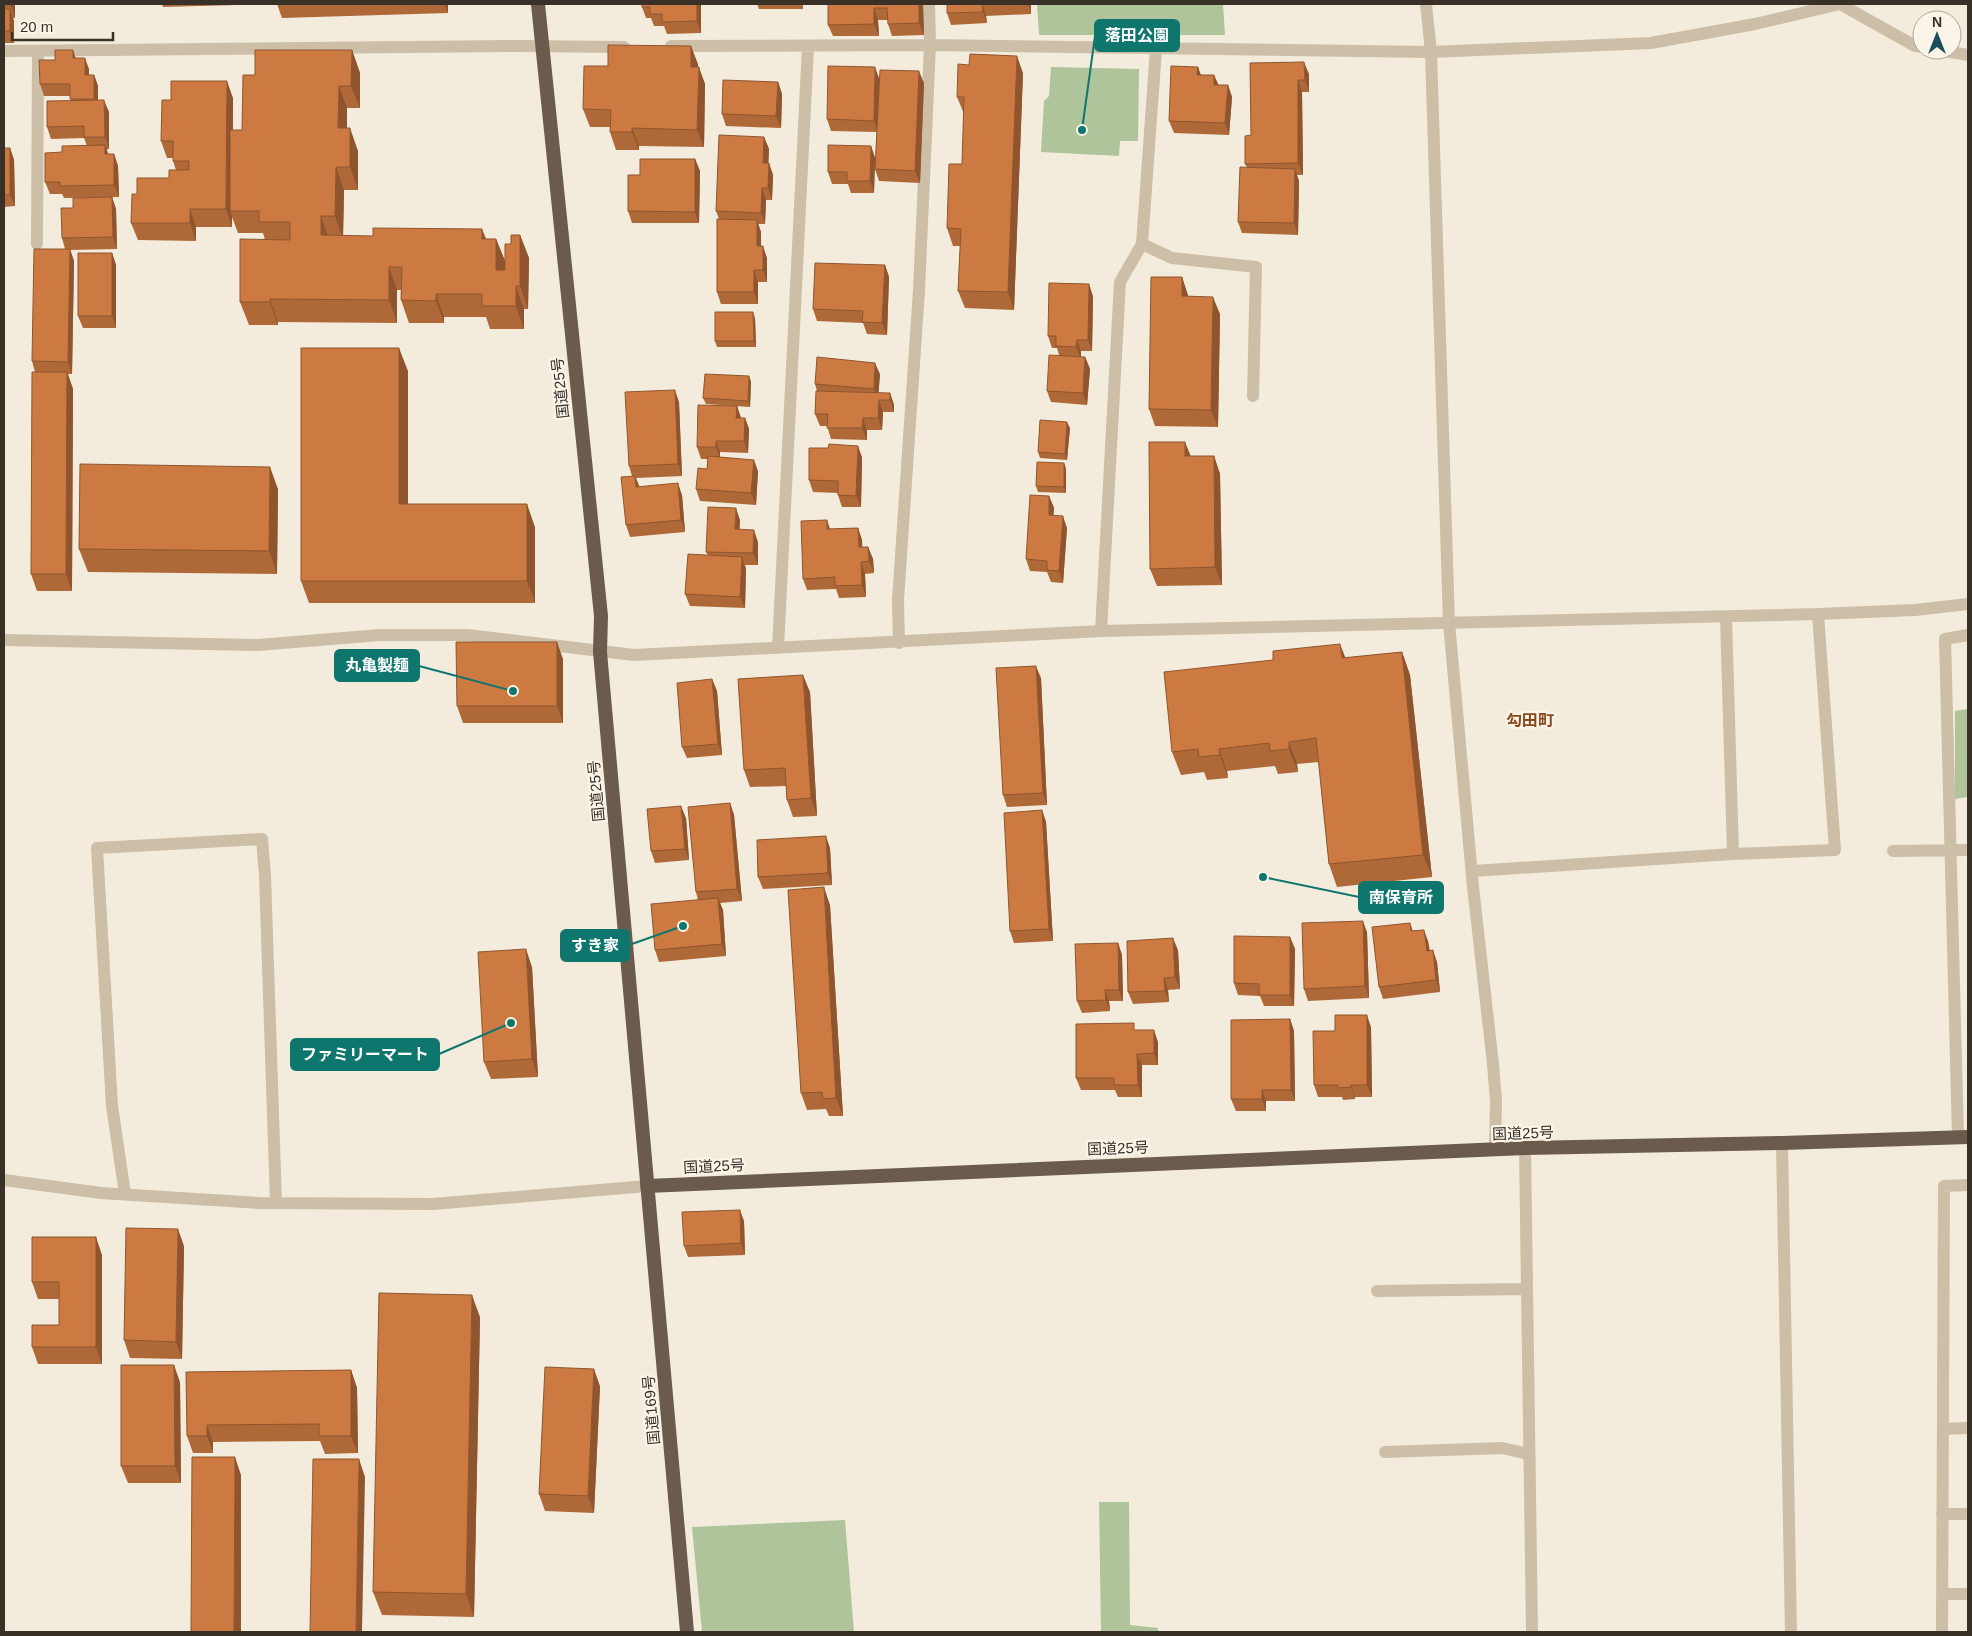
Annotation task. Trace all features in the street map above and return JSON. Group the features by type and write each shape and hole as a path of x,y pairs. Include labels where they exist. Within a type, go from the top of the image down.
{"highway":[{"name":"国道25号","path":"538,4 601,616 600,652 647,1186 1525,1148 1963,1137"},
{"name":"国道169号","path":"647,1186 687,1632"}],"street":[{"path":"899,643 898,600 919,290 930,45 929,4"},
{"path":"1426,4 1431,52 1449,623 1472,871 1493,1064 1496,1101 1495,1150"},
{"path":"660,46 930,45 1431,52 1651,42 1755,24 1840,4 1912,44"},
{"path":"778,648 808,46"},
{"path":"4,51 640,47"},
{"path":"1101,631 1120,282 1142,244 1156,49"},
{"path":"37,244 38,51"},
{"path":"1142,244 1172,258 1256,266 1253,396"},
{"path":"4,640 258,646 380,635 467,635 634,655 899,643 1101,631 1726,617 1915,610 1968,604"},
{"path":"1472,871 1733,854 1835,850 1818,614"},
{"path":"1726,617 1733,854"},
{"path":"1963,1137 1951,850 1945,639 1968,635"},
{"path":"125,1194 112,1106 97,848 262,839 265,876 276,1203"},
{"path":"1893,852 1968,850"},
{"path":"1782,1143 1791,1632"},
{"path":"1525,1148 1532,1632"},
{"path":"4,1180 125,1194 259,1204 434,1204 647,1186"},
{"path":"1942,1632 1944,1186 1968,1185"},
{"path":"1377,1291 1527,1289"},
{"path":"1943,1429 1968,1428"},
{"path":"1385,1452 1502,1448 1529,1454"},
{"path":"1942,1514 1968,1514"},
{"path":"1942,1594 1968,1594"}],"green space":[{"path":"1037,4 1223,4 1225,35 1039,35"},
{"path":"1051,67 1139,69 1138,141 1120,141 1119,156 1041,152 1044,101 1049,96"},
{"path":"1968,709 1968,797 1955,799 1955,711"},
{"path":"1099,1502 1129,1502 1130,1625 1158,1628 1158,1632 1101,1632"},
{"path":"845,1520 854,1632 702,1632 692,1527"}],"building":[{"path":"642,4 697,4 697,21 662,22 662,14 650,14 650,7 642,7"},
{"path":"828,4 919,4 919,23 888,24 887,8 874,8 874,24 828,25"},
{"path":"947,4 982,4 983,12 947,13"},
{"path":"4,9 10,9 10,31 4,31"},
{"path":"608,45 691,46 691,67 699,67 697,130 632,128 632,132 610,132 611,110 583,109 584,66 608,66"},
{"path":"55,50 73,50 73,58 85,58 85,75 94,75 94,99 70,99 70,84 40,84 39,60 55,60"},
{"path":"255,50 352,50 351,86 339,86 338,128 350,128 350,167 336,167 335,216 321,216 321,235 373,236 373,228 482,229 482,239 496,239 496,270 505,270 505,244 511,244 511,235 520,235 520,286 516,286 516,306 482,306 482,294 436,294 436,301 401,300 402,267 389,267 389,300 270,299 270,302 240,302 240,239 290,240 290,222 259,222 259,211 230,211 230,130 242,130 243,75 255,75"},
{"path":"970,54 1017,56 1008,292 958,291 961,229 947,228 949,164 962,164 964,97 957,97 958,64 969,65"},
{"path":"1304,62 1305,80 1298,80 1298,163 1245,164 1245,136 1251,135 1250,63"},
{"path":"828,66 875,67 874,121 827,119"},
{"path":"1171,66 1198,67 1197,75 1214,75 1214,85 1228,85 1225,123 1169,121"},
{"path":"880,70 919,71 915,171 875,169"},
{"path":"723,80 778,82 776,116 722,114"},
{"path":"171,81 227,81 226,209 190,209 190,223 131,223 132,194 137,194 137,178 169,178 169,170 189,170 189,161 173,161 173,141 161,141 162,100 171,100"},
{"path":"104,100 105,137 84,137 84,126 47,127 47,101"},
{"path":"719,135 764,137 763,163 769,163 768,188 762,188 761,213 716,211"},
{"path":"105,145 105,154 114,154 114,185 60,186 60,182 45,182 45,153 62,152 62,146"},
{"path":"828,145 871,146 870,181 847,181 847,172 828,172"},
{"path":"4,148 10,148 10,195 4,195"},
{"path":"640,159 695,159 695,212 628,211 628,175 640,175"},
{"path":"1240,167 1295,169 1294,223 1238,222"},
{"path":"112,197 113,237 62,238 61,208 73,208 73,198"},
{"path":"717,219 757,220 757,246 763,246 763,270 754,270 754,292 717,292"},
{"path":"34,249 70,249 68,362 32,361"},
{"path":"78,253 112,253 112,316 78,316"},
{"path":"815,263 885,265 882,323 862,322 863,311 813,309"},
{"path":"1151,277 1182,277 1182,296 1213,297 1211,410 1149,409"},
{"path":"1049,283 1089,284 1088,340 1077,340 1076,347 1056,346 1056,336 1048,336"},
{"path":"715,312 753,312 754,341 715,341"},
{"path":"301,348 399,348 399,504 527,504 527,581 301,581"},
{"path":"1049,355 1085,357 1083,393 1047,391"},
{"path":"817,357 875,363 874,389 815,384"},
{"path":"32,372 67,372 66,574 31,574"},
{"path":"705,374 749,376 748,401 703,398"},
{"path":"675,390 678,464 629,466 625,392"},
{"path":"816,391 890,393 890,400 879,400 878,418 863,418 862,428 827,428 828,414 815,414"},
{"path":"698,405 737,406 736,418 745,418 744,441 716,441 716,447 697,447"},
{"path":"1040,420 1067,422 1065,454 1038,452"},
{"path":"1149,442 1185,442 1185,456 1214,456 1215,567 1150,569"},
{"path":"829,444 858,446 856,496 838,495 838,481 809,480 809,448 828,448"},
{"path":"708,456 754,460 751,493 696,489 698,468 707,469"},
{"path":"1037,462 1064,463 1064,487 1036,486"},
{"path":"80,464 270,467 269,551 79,549"},
{"path":"635,476 636,487 678,483 681,520 626,525 621,477"},
{"path":"1030,495 1049,496 1049,515 1063,516 1059,571 1047,570 1047,561 1026,559"},
{"path":"708,507 736,508 735,529 754,530 753,553 706,552"},
{"path":"827,520 827,529 858,528 859,547 868,547 869,561 861,562 862,585 835,586 835,577 803,579 801,521"},
{"path":"688,554 742,557 740,597 685,594"},
{"path":"456,642 557,642 557,706 457,706"},
{"path":"1340,644 1342,658 1402,652 1423,855 1329,864 1316,738 1289,742 1289,749 1270,751 1269,743 1219,749 1220,755 1199,757 1198,749 1172,752 1164,672 1273,660 1273,651"},
{"path":"1036,666 1043,793 1003,795 996,668"},
{"path":"803,675 811,798 787,800 785,768 744,770 738,679"},
{"path":"712,679 718,744 682,747 677,683"},
{"path":"730,803 737,889 696,892 688,807"},
{"path":"681,806 685,849 651,851 647,809"},
{"path":"1042,810 1049,929 1010,931 1004,813"},
{"path":"826,836 828,873 758,877 757,840"},
{"path":"824,887 836,1098 823,1099 822,1092 801,1093 788,890"},
{"path":"718,898 722,944 655,950 651,904"},
{"path":"1363,921 1365,986 1304,989 1302,923"},
{"path":"1410,923 1411,931 1424,930 1427,951 1433,950 1436,980 1379,987 1372,927"},
{"path":"1234,936 1290,937 1290,995 1259,995 1259,984 1234,983"},
{"path":"1173,938 1175,977 1164,978 1165,991 1128,992 1127,941"},
{"path":"1118,943 1119,990 1105,990 1106,1000 1077,1001 1075,944"},
{"path":"526,949 532,1059 484,1062 478,952"},
{"path":"1335,1015 1367,1015 1367,1085 1351,1085 1351,1087 1338,1088 1338,1085 1314,1085 1313,1031 1335,1031"},
{"path":"1290,1019 1291,1090 1262,1090 1262,1099 1231,1099 1231,1020"},
{"path":"1134,1023 1134,1030 1154,1030 1154,1053 1137,1054 1138,1085 1114,1085 1114,1078 1076,1078 1076,1024"},
{"path":"740,1210 741,1243 684,1246 682,1212"},
{"path":"126,1228 178,1229 176,1342 124,1340"},
{"path":"32,1237 96,1237 96,1347 32,1347 32,1325 59,1325 59,1282 32,1282"},
{"path":"379,1293 472,1295 466,1594 373,1592"},
{"path":"121,1365 174,1365 175,1466 121,1466"},
{"path":"545,1367 594,1369 588,1496 539,1494"},
{"path":"351,1370 351,1436 319,1436 319,1424 207,1425 207,1436 187,1436 186,1372"},
{"path":"192,1457 235,1457 234,1632 191,1632"},
{"path":"313,1459 359,1459 356,1632 310,1632"}],"place":[{"name":"落田公園","path":"1082,130"},
{"name":"丸亀製麺","path":"513,691"},
{"name":"南保育所","path":"1263,877"},
{"name":"すき家","path":"683,926"},
{"name":"ファミリーマート","path":"511,1023"}],"district":[{"name":"勾田町","path":"1530,720"}]}
